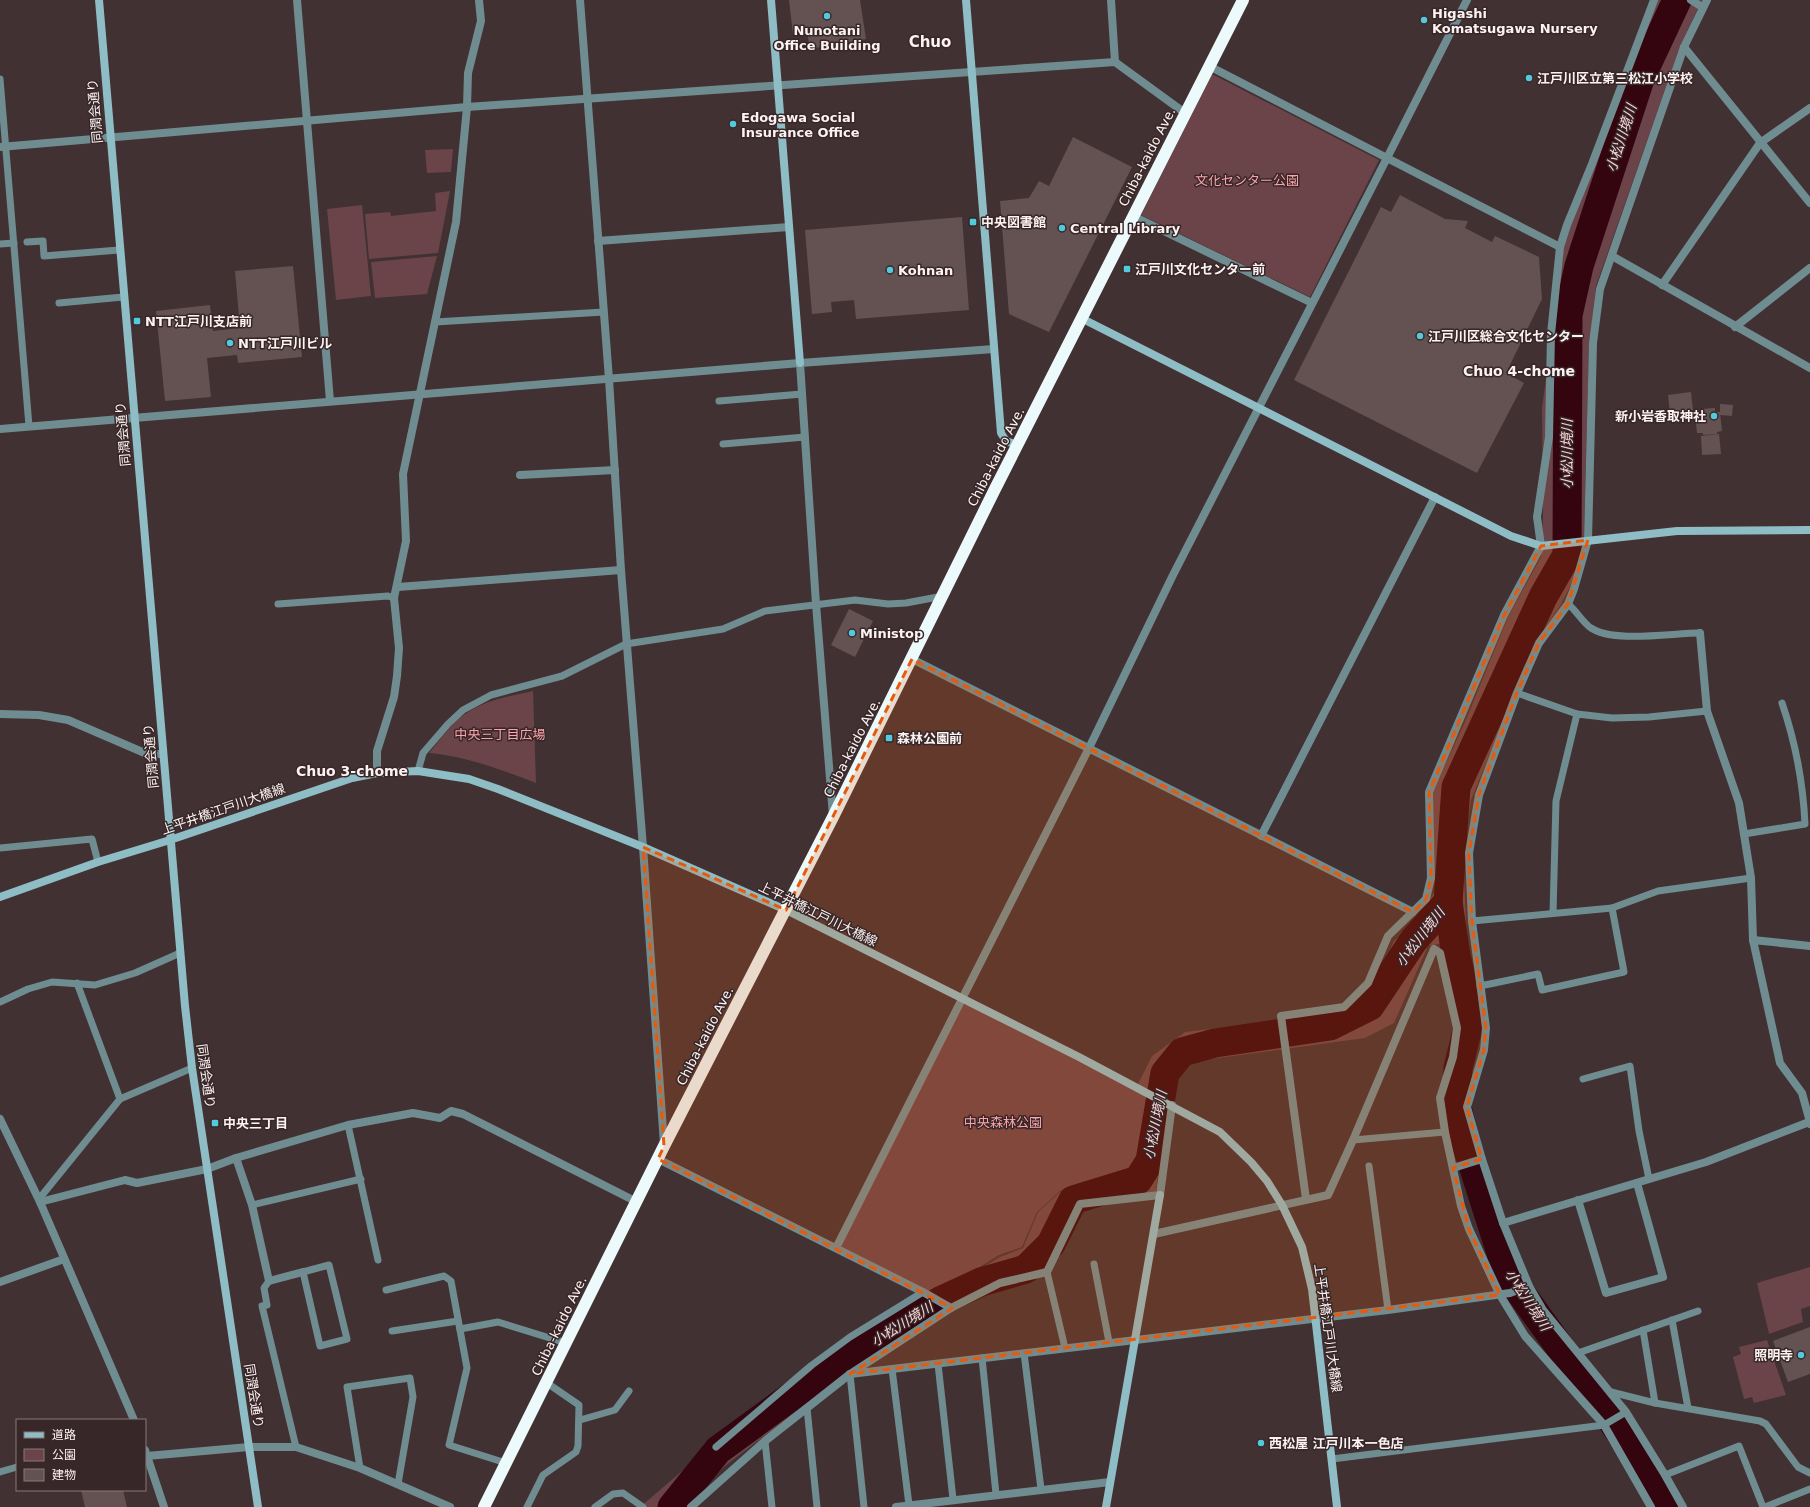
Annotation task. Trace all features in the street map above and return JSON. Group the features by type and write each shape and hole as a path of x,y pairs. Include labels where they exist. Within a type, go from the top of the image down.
{"highway":[{"name":"Chiba-kaido Ave.","path":"484,1507 664,1146 833,817 1017,445 1243,0"}],"street":[{"name":"同潤会通り","path":"99,0 170,840 192,1068 258,1507"},
{"path":"297,0 330,401"},
{"path":"377,773 377,751 394,697 397,676 399,648 394,598 398,587 406,541 403,474 456,222 467,107 468,73 481,21 479,0"},
{"path":"580,0 609,379 626,644 643,847 664,1146"},
{"path":"771,0 800,363 816,604 833,817"},
{"path":"966,0 1001,432 1006,440 1017,445"},
{"path":"1111,0 1115,62"},
{"path":"836,1248 1089,748 1174,575 1467,0"},
{"path":"1306,1199 1281,1016 1344,1007 1368,983 1388,936 1426,899 1431,878 1428,792 1504,615 1541,546 1537,517 1549,436 1551,334 1560,247 1567,225 1592,164 1654,0"},
{"path":"1683,1507 1665,1475 1611,1392 1543,1310 1529,1286 1478,1160 1467,1107 1484,1050 1486,1028 1472,921 1469,853 1479,795 1517,693 1539,643 1568,604 1574,589 1588,540 1593,343 1600,289 1684,47 1705,4 1692,1"},
{"path":"1684,47 1810,203"},
{"path":"3,147 307,122 467,107 587,100 971,71 1115,62 1185,113"},
{"path":"1209,66 1560,247"},
{"path":"1662,285 1760,143 1810,108"},
{"path":"1133,216 1312,303"},
{"path":"598,241 789,227"},
{"path":"1612,256 1735,327 1810,368"},
{"path":"1735,327 1810,268"},
{"path":"1081,318 1510,536 1541,546 1677,531 1810,530"},
{"path":"0,429 800,363 994,349"},
{"path":"520,475 615,470"},
{"path":"1261,836 1435,497"},
{"path":"398,587 621,570"},
{"path":"1503,1223 1706,1162 1810,1123 1802,1093 1780,1063 1754,940 1751,878 1739,803 1707,711 1700,633"},
{"path":"912,659 1414,912"},
{"path":"0,714 39,715 68,720 147,754 163,754"},
{"name":"上平井橋江戸川大橋線","path":"0,897 98,862 170,840 352,778 377,773 418,771 469,779 498,789 643,847 786,910 1155,1096 1220,1132 1251,1162 1267,1181 1282,1205 1302,1247 1312,1289 1316,1318 1337,1507"},
{"path":"1754,940 1810,946"},
{"path":"1154,1234 1328,1195 1434,949 1440,953 1457,1028 1453,1057 1440,1098 1445,1132 1461,1206 1469,1229 1500,1295 1525,1336 1606,1423 1651,1507"},
{"path":"1106,1507 1134,1339 1154,1234 1160,1195 1169,1104"},
{"path":"39,1200 125,1180 137,1183 207,1169 236,1158 348,1125 413,1114 440,1118 451,1111 463,1114 637,1202"},
{"path":"0,1119 39,1200 134,1419"},
{"path":"236,1158 252,1206 269,1281 303,1272"},
{"path":"658,1159 948,1306"},
{"path":"1453,1168 1478,1160"},
{"path":"1578,1200 1606,1293 1663,1277 1637,1183"},
{"path":"691,1507 765,1441 806,1408 850,1374 948,1306 1000,1283 1047,1272 1080,1204 1160,1195"},
{"path":"0,1282 64,1259"},
{"path":"850,1374 1134,1339 1388,1310 1500,1295 1529,1286"},
{"path":"164,1507 146,1453 249,1446 296,1446 360,1468 450,1507"},
{"path":"896,1507 954,1503 996,1494 1110,1482"}],"lane":[{"path":"0,79 3,147 14,243 29,426"},
{"path":"27,242 43,241 44,256 119,250"},
{"path":"0,244 14,243"},
{"path":"59,303 123,297"},
{"path":"435,322 604,312"},
{"path":"719,401 802,394"},
{"path":"723,444 805,437"},
{"path":"278,604 388,596 394,598"},
{"path":"418,771 423,753 448,724 463,710 491,695 562,676 626,644 723,629 765,611 855,600 888,604 906,603 942,596"},
{"path":"1568,604 1590,628 1614,636 1700,633"},
{"path":"1517,693 1577,714 1612,718 1649,717 1707,711"},
{"path":"1744,834 1805,824 1803,789 1799,760 1782,703"},
{"path":"1553,914 1556,801 1577,714"},
{"path":"0,848 92,839 98,862"},
{"path":"1472,921 1612,908 1658,891 1751,878"},
{"path":"1480,986 1538,974 1542,990 1624,972 1612,908"},
{"path":"0,1002 28,989 52,982 95,985 135,973 180,953"},
{"path":"77,983 120,1099"},
{"path":"1583,1078 1630,1066 1649,1179"},
{"path":"39,1200 120,1099 192,1068"},
{"path":"348,1125 378,1260"},
{"path":"1353,1140 1445,1132"},
{"path":"1369,1166 1388,1310"},
{"path":"252,1206 361,1179"},
{"path":"1094,1264 1109,1342"},
{"path":"329,1265 347,1339 320,1346 303,1272 329,1265"},
{"path":"1047,1272 1065,1348"},
{"path":"386,1290 444,1276 451,1281 467,1368 449,1444 506,1463"},
{"path":"269,1281 264,1288 267,1305 262,1306 296,1446"},
{"path":"716,1447 812,1365 850,1337 925,1293"},
{"path":"1578,1353 1698,1311"},
{"path":"1672,1320 1688,1408"},
{"path":"392,1331 458,1321"},
{"path":"460,1329 498,1322 566,1343"},
{"path":"1643,1330 1655,1404"},
{"path":"1024,1353 1041,1489"},
{"path":"982,1358 996,1494"},
{"path":"938,1364 954,1503"},
{"path":"892,1369 909,1505"},
{"path":"850,1374 864,1507"},
{"path":"360,1468 347,1387 410,1378 413,1397 398,1484"},
{"path":"526,1507 543,1475 576,1452 580,1420 579,1405 547,1383"},
{"path":"580,1420 614,1410 629,1391"},
{"path":"1611,1392 1655,1404 1760,1420 1766,1424 1798,1467 1810,1473"},
{"path":"806,1408 817,1507"},
{"path":"1332,1459 1606,1423 1624,1414"},
{"path":"765,1441 772,1507"},
{"path":"1665,1475 1739,1446 1764,1507 1810,1489"},
{"path":"0,1472 16,1467"},
{"path":"595,1507 613,1494 623,1493 643,1507"}],"highlighted area":[{"path":"1588,540 1568,604 1539,643 1517,693 1479,795 1469,853 1472,921 1486,1028 1484,1050 1467,1107 1482,1159 1453,1168 1469,1229 1500,1295 850,1374 952,1308 658,1159 664,1146 643,847 786,910 912,659 1413,912 1426,899 1431,878 1429,792 1504,615 1541,546"}],"green space":[{"name":"中央森林公園","path":"1658,0 1702,0 1681,44 1596,286 1589,348 1584,535 1572,583 1560,606 1536,641 1471,800 1463,854 1467,945 1481,1029 1461,1016 1443,943 1428,946 1394,1023 1365,1038 1181,1063 1168,1095 1156,1192 1079,1202 1046,1271 1001,1281 952,1306 936,1295 1000,1257 1023,1248 1038,1212 1060,1192 1128,1169 1129,1167 1127,1169 1060,1191 1037,1212 1022,1247 999,1255 934,1295 842,1248 841,1243 963,1005 967,1004 1136,1088 1152,1056 1185,1032 1338,1014 1351,1008 1373,984 1394,941 1415,924 1436,889 1432,793 1465,722 1508,617 1541,557 1543,518 1542,408 1563,250 1569,228"},
{"name":"文化センター公園","path":"1212,74 1379,160 1310,297 1141,215"},
{"path":"453,149 451,172 427,173 425,150"},
{"path":"450,191 438,253 369,259 365,214 390,212 391,216 436,211 435,193"},
{"path":"362,205 371,296 336,300 327,209"},
{"path":"437,256 427,294 375,298 371,262"},
{"name":"中央三丁目広場","path":"533,691 536,783 496,768 457,757 429,753 455,722 473,709 498,699"},
{"path":"1810,1267 1810,1306 1801,1309 1803,1322 1769,1334 1757,1283"},
{"path":"922,1295 945,1309 846,1374 725,1466 683,1507 640,1507 806,1365"},
{"path":"1767,1340 1786,1395 1754,1403 1752,1397 1744,1399 1733,1357 1741,1354 1739,1347"}],"building":[{"name":"Nunotani Office Building","path":"789,0 860,0 866,39 810,49 807,32 793,34"},
{"path":"1073,137 1132,167 1049,332 1009,314 1000,201 1029,198 1039,181 1049,186"},
{"name":"江戸川区総合文化センター","path":"1400,195 1445,219 1468,221 1465,228 1492,242 1495,236 1539,257 1542,299 1506,373 1524,383 1477,473 1294,380 1381,207 1391,212"},
{"path":"962,217 969,310 856,319 854,300 831,302 832,312 812,314 805,230"},
{"name":"NTT江戸川ビル","path":"293,266 302,357 238,363 237,355 207,358 211,397 165,401 156,311 210,305 213,331 240,328 235,271"},
{"path":"1691,392 1693,410 1670,413 1668,395"},
{"path":"1720,404 1733,405 1732,416 1720,415"},
{"path":"1715,408 1715,412 1720,412 1722,431 1717,432 1717,434 1703,435 1703,433 1697,433 1695,414 1701,414 1701,409"},
{"path":"1719,434 1721,454 1702,455 1701,436"},
{"path":"849,609 873,621 855,657 831,645"},
{"path":"1810,1327 1810,1374 1788,1382 1773,1341"},
{"path":"81,1491 123,1491 127,1507 85,1507"}],"waterway":[{"name":"小松川境川","path":"1666,1507 1655,1485 1600,1403 1508,1275 1465,1140 1456,1103 1458,1068 1471,1015 1456,956 1448,902 1456,787 1543,597 1567,555 1568,315 1579,266 1640,79 1677,0"},
{"name":"小松川境川","path":"672,1507 718,1450 814,1380 940,1301 981,1282 1026,1269 1051,1244 1073,1200 1138,1180 1150,1161 1165,1073 1182,1052 1215,1043 1330,1026 1370,1006 1414,940 1448,902"}],"place":[{"name":"Nunotani Office Building","path":"827,16"},
{"name":"Higashi Komatsugawa Nursery","path":"1424,20"},
{"name":"江戸川区立第三松江小学校","path":"1529,78"},
{"name":"Edogawa Social Insurance Office","path":"733,124"},
{"name":"中央図書館","path":"973,222"},
{"name":"Central Library","path":"1062,228"},
{"name":"江戸川文化センター前","path":"1127,269"},
{"name":"Kohnan","path":"890,270"},
{"name":"NTT江戸川支店前","path":"137,321"},
{"name":"江戸川区総合文化センター","path":"1420,336"},
{"name":"NTT江戸川ビル","path":"230,343"},
{"name":"新小岩香取神社","path":"1714,416"},
{"name":"Ministop","path":"852,633"},
{"name":"森林公園前","path":"889,738"},
{"name":"中央三丁目","path":"215,1123"},
{"name":"照明寺","path":"1801,1355"},
{"name":"西松屋 江戸川本一色店","path":"1261,1443"}],"district":[{"name":"Chuo","path":"930,42"},
{"name":"Chuo 4-chome","path":"1519,371"},
{"name":"Chuo 3-chome","path":"352,771"}]}
